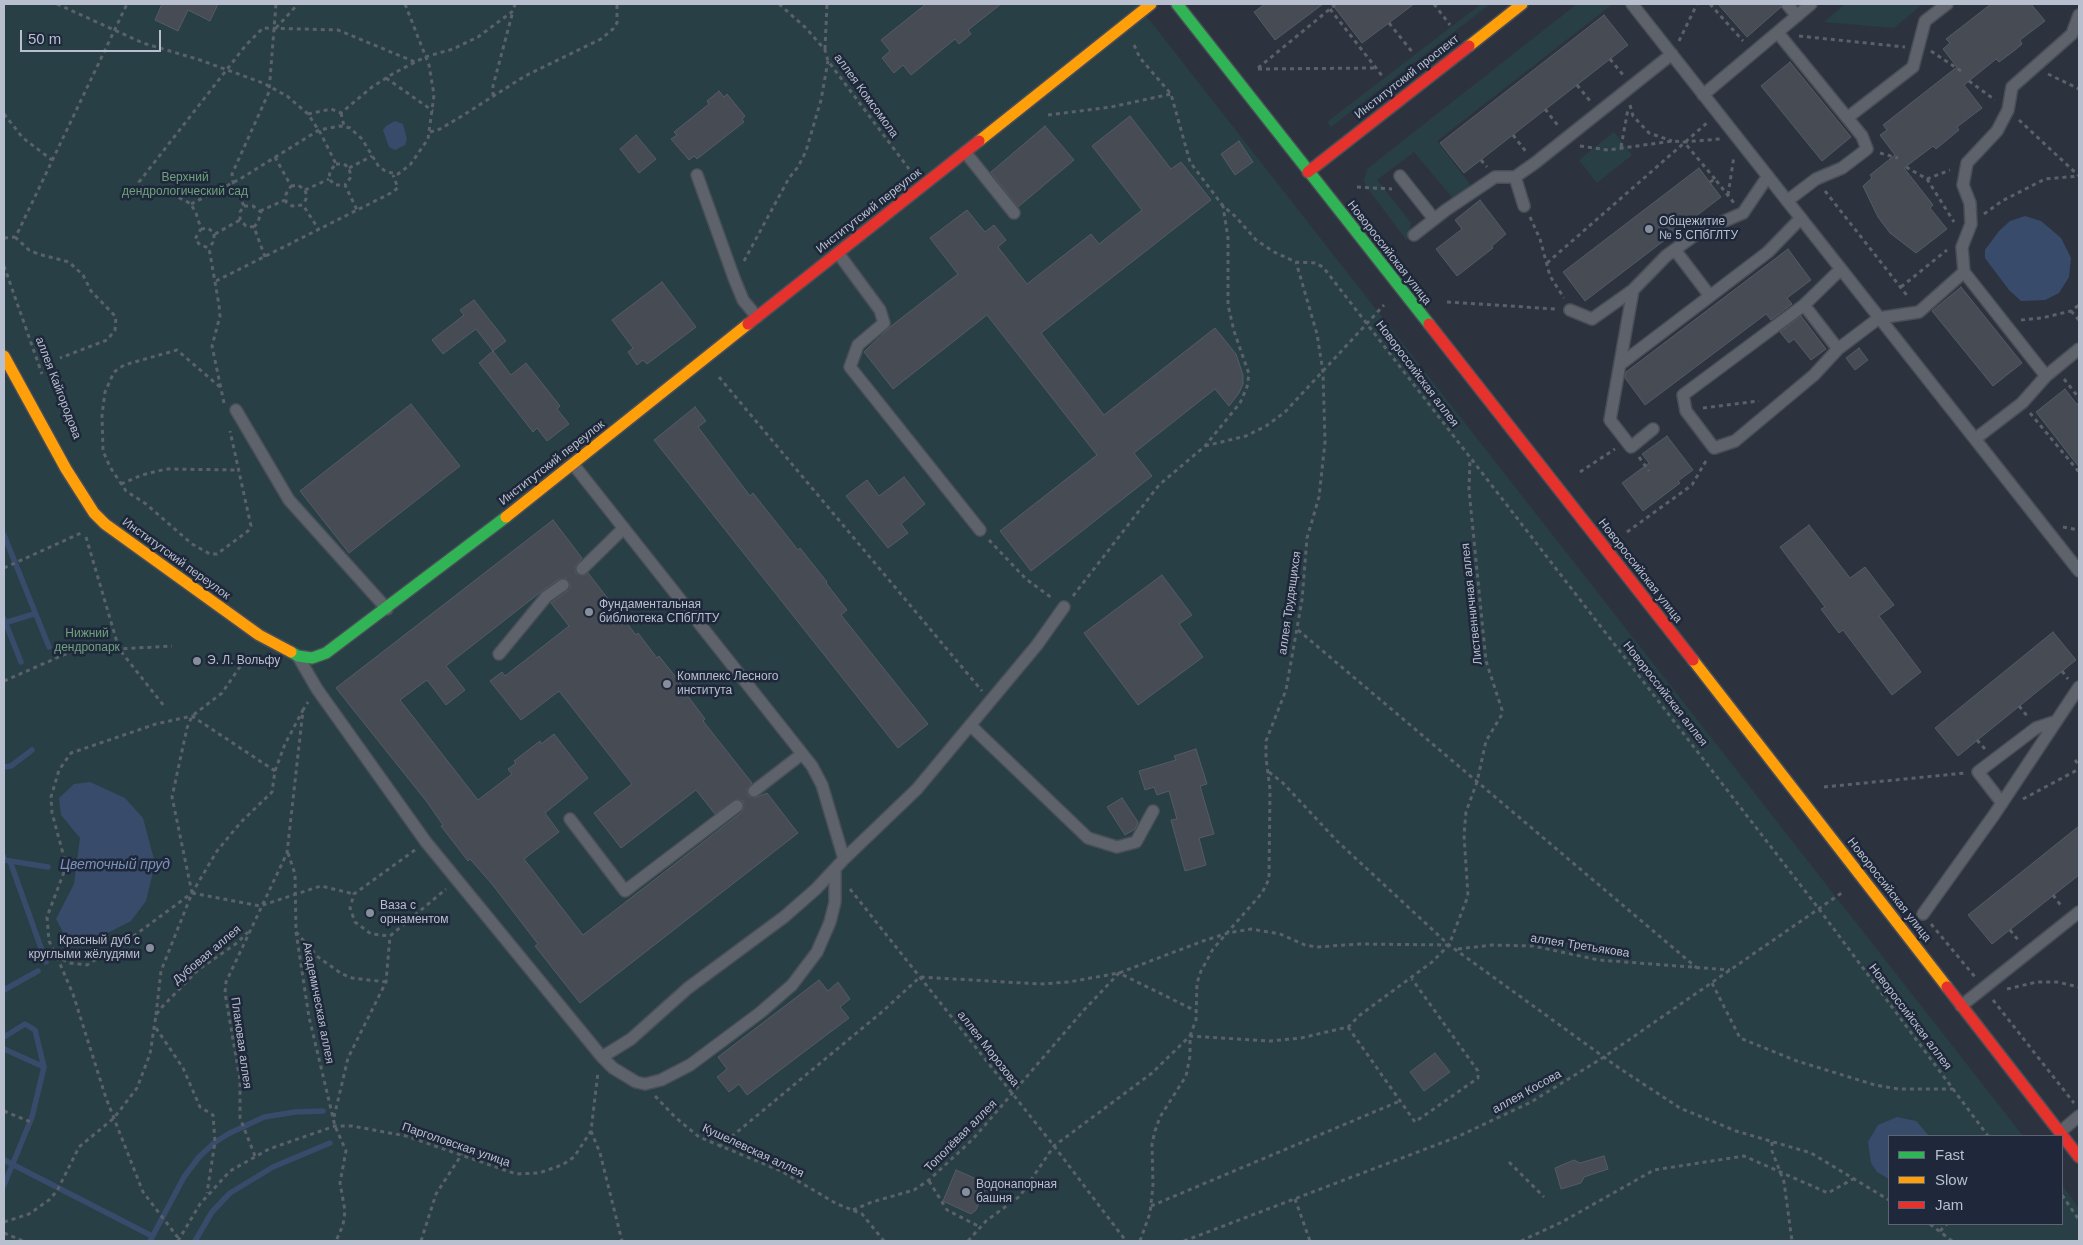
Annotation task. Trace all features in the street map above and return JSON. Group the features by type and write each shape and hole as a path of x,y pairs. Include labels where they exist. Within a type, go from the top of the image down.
{"street":[{"name":"Институтский переулок","path":"4,356 66,469 94,513 105,524 259,635 298,656 312,658 326,654 387,609 573,464 1151,4"},
{"name":"Новороссийская улица","path":"1177,4 1672,633 2062,1135"},
{"name":"Институтский проспект","path":"1308,172 1522,4"},
{"name":"Новороссийская улица","path":"2063,1136 2079,1157"}],"lane":[{"path":"1632,4 2079,572"},
{"path":"1787,4 1797,16"},
{"path":"1703,94 1812,4"},
{"path":"1847,118 1913,66 1925,21 1946,4"},
{"path":"2074,4 2079,11"},
{"path":"2046,376 1964,272 1962,247 1971,224 1970,204 1963,185 1967,163 1997,131 2008,110 2012,86 2072,34 2079,15"},
{"path":"1778,33 1862,136 1867,149 1842,168 1816,179 1787,201"},
{"path":"1414,235 1434,219 1496,177 1515,177 1535,163 1672,54"},
{"path":"965,152 1014,213"},
{"path":"697,175 743,300 758,318"},
{"path":"1400,176 1434,219"},
{"path":"1570,310 1592,319 1633,290 1675,250 1699,232 1743,214 1768,176"},
{"path":"1515,177 1524,206"},
{"path":"1622,363 1768,252 1800,218"},
{"path":"1675,250 1710,296"},
{"path":"838,253 880,310 884,323 858,345 850,367 980,530"},
{"path":"1841,269 1804,305 1683,395 1686,411 1714,448 1734,441 1814,374 1838,349 1879,318 1919,312 1964,272"},
{"path":"1633,290 1622,363 1610,420 1631,447 1653,429"},
{"path":"1804,305 1838,349"},
{"path":"1975,439 2022,403 2046,376 2079,349"},
{"path":"230,409 289,500 387,609"},
{"path":"573,464 802,754 822,785 844,859"},
{"path":"582,569 624,528"},
{"path":"499,654 546,597 562,585"},
{"path":"602,1057 631,1038 688,988 784,917 816,889 844,859 905,802 1037,645 1064,607"},
{"path":"298,656 317,690 456,881 602,1057 613,1068 636,1082 645,1084 661,1080 690,1065 753,1019 792,985 817,952 830,922 835,902 835,869"},
{"path":"1923,914 2002,803 2079,687"},
{"path":"2002,803 1978,772 2036,728 2054,722"},
{"path":"970,725 1088,838 1117,847 1136,842 1152,811"},
{"path":"754,791 802,754"},
{"path":"570,819 625,891 737,806"},
{"path":"1961,1006 2079,912"},
{"path":"2060,1132 2079,1116"}],"path":[{"path":"57,4 148,45 200,60 270,86 295,102 308,114 319,130 336,164"},
{"path":"15,237 47,174 127,4"},
{"path":"244,206 233,182 232,174 270,86 275,28 273,16 276,4"},
{"path":"275,28 298,4"},
{"path":"393,174 404,170 416,159 430,132 433,112 434,88 425,57 405,4"},
{"path":"493,96 493,86 515,4"},
{"path":"430,132 440,129 537,69 589,46 608,34 617,23 617,4"},
{"name":"аллея Комсомола","path":"779,4 806,28 824,50 828,60 922,187"},
{"path":"824,50 828,4"},
{"path":"1336,4 1258,69 1375,68"},
{"path":"1434,4 1450,25"},
{"path":"1672,54 1697,4"},
{"path":"1710,4 1753,53"},
{"path":"1330,9 1383,77"},
{"path":"341,113 386,78 425,57 444,53 469,42 513,11"},
{"path":"1390,23 1413,54"},
{"path":"201,228 191,204 169,193 142,186 140,182 259,30 270,26 275,28 338,30 415,62"},
{"path":"1124,26 1140,58 1171,94 1190,162 1223,206 1236,216 1256,240 1274,252 1296,262"},
{"path":"1778,33 1935,51 1961,71"},
{"path":"1610,59 1632,86"},
{"path":"734,278 806,151 821,100 828,60"},
{"path":"2033,68 2079,89"},
{"path":"386,78 433,112"},
{"path":"1969,81 2008,110 2079,176 2045,179 2002,202 1971,224"},
{"path":"1577,85 1599,112"},
{"path":"1042,116 1111,107 1171,94"},
{"path":"1621,147 1629,102 1633,116 1649,133 1673,141"},
{"path":"308,114 331,109 341,113"},
{"path":"1545,110 1563,141 1608,150 1673,141 1684,142 1738,138 1728,195"},
{"path":"216,281 398,188 393,174 379,167 362,139 344,126 341,113"},
{"path":"1547,263 1718,113"},
{"path":"4,114 23,138 52,160"},
{"path":"191,204 275,158 319,130 344,126"},
{"path":"1513,135 1535,163"},
{"path":"1684,142 1743,214"},
{"path":"349,168 372,156"},
{"path":"275,158 291,186"},
{"path":"1927,179 1967,163"},
{"path":"329,179 330,170 336,164 344,164 349,168 351,177 346,185"},
{"path":"1906,167 1927,179 1953,217 1955,224"},
{"path":"329,179 335,185 346,185"},
{"path":"305,190 329,179"},
{"path":"1710,182 1715,179"},
{"path":"1816,179 1919,312"},
{"path":"346,185 356,210"},
{"path":"285,200 287,190 291,186 301,186 305,190 307,197 303,205"},
{"path":"1357,187 1412,191"},
{"path":"285,200 292,206 303,205"},
{"path":"260,211 285,200"},
{"path":"303,205 319,230"},
{"path":"244,206 253,206 260,211"},
{"path":"244,206 240,212 240,220 246,226 254,227"},
{"path":"980,530 1026,579 1064,607 1159,485 1204,446 1240,403 1247,387 1249,374 1230,320 1228,238 1223,206"},
{"path":"1524,206 1540,238 1550,276 1570,310"},
{"path":"254,227 259,219 260,211"},
{"path":"214,234 240,220"},
{"path":"254,227 265,256"},
{"path":"201,228 210,229 214,234 214,241 209,248 216,281 220,316 212,346 220,387 230,409"},
{"path":"201,228 195,236 196,243 209,248"},
{"path":"4,238 15,237 29,250 69,262 83,275 91,291 116,317 115,330 107,340 60,358"},
{"path":"1901,288 1951,246"},
{"name":"Новороссийская аллея","path":"1296,262 1315,263 1323,267 1368,323 1470,458 1635,668 1820,909 1987,1135"},
{"name":"аллея Трудящихся","path":"1140,1241 1148,1222 1151,1206 1152,1144 1160,1117 1186,1076 1190,1056 1190,1036 1196,1011 1197,983 1201,971 1212,949 1262,894 1269,879 1269,771 1266,758 1266,741 1286,690 1298,630 1307,538 1319,497 1324,452 1323,372 1316,324 1296,262"},
{"name":"аллея Кайгородова","path":"4,266 42,375"},
{"path":"1447,302 1570,310"},
{"path":"1204,446 1234,440 1266,426 1285,412 1384,305"},
{"path":"2003,322 2042,318 2071,311 2079,305"},
{"path":"2071,311 2079,320"},
{"path":"220,387 178,350 128,362 118,368 105,392 101,443 105,458 126,491 146,504 192,544 210,554 217,554 248,531 251,526 229,426"},
{"path":"2056,369 2079,398"},
{"path":"719,377 991,700"},
{"path":"1686,411 1761,400 1779,404"},
{"path":"2022,403 2079,472"},
{"path":"1580,472 1626,442"},
{"path":"1627,532 1692,485 1714,448"},
{"name":"Лиственничная аллея","path":"1449,944 1468,896 1464,822 1477,782 1486,740 1501,716 1502,710 1486,661 1469,490 1470,458"},
{"path":"121,484 142,475 166,469 239,470"},
{"path":"4,568 84,532 120,649 164,706"},
{"path":"1298,630 1697,968"},
{"path":"178,1240 143,1192 106,1098 73,994 49,941 47,917 64,872 65,861 52,813 52,797 63,763 71,753 156,724 192,716 222,693 259,635"},
{"path":"4,681 91,643 120,649 172,646"},
{"path":"4,1222 29,1214 49,1200 57,1191 79,1147 114,1118 137,1088 145,1069 156,1028 161,971 192,893 222,845 241,822 272,792 275,772 285,744 302,710 317,690"},
{"path":"288,853 302,710"},
{"path":"192,716 275,772"},
{"path":"192,716 187,728 172,797 192,893"},
{"path":"2075,760 2079,765"},
{"path":"2020,801 2079,769"},
{"path":"1269,771 1283,783 1337,841 1449,944 1604,1057 1680,1108 1736,1131 1811,1153 1888,1199"},
{"path":"1824,787 1978,772"},
{"path":"390,936 371,934 355,922 350,908 354,894 426,842"},
{"name":"Академическая аллея","path":"288,853 295,874 297,896 296,932 309,1017 335,1126 346,1151 340,1183 345,1211 343,1225 336,1241"},
{"name":"Плановая аллея","path":"255,1156 240,1118 240,1080 225,993 229,973 260,906 288,853"},
{"name":"аллея Морозова","path":"835,869 1054,1146 1126,1241"},
{"path":"334,1118 348,1058 386,982 390,936 456,881"},
{"path":"57,957 70,963 87,965 136,934 192,893 260,906 297,896 320,886 354,894"},
{"name":"аллея Косова","path":"1184,1241 1471,1131 1531,1102 1604,1057 1843,892"},
{"path":"1923,914 2079,1109"},
{"name":"Дубовая аллея","path":"156,1015 187,980 206,964 237,943 250,930"},
{"path":"719,1147 883,1011 920,977 1052,984 1119,974 1228,933 1259,930 1280,934 1305,945 1317,947 1359,944 1449,944"},
{"path":"296,932 318,957 342,974 352,978 386,982"},
{"path":"968,1241 992,1215 1020,1196 1054,1146 1152,1073 1190,1036 1270,1041 1301,1038 1348,1027 1360,1015 1412,978 1449,944"},
{"name":"аллея Третьякова","path":"1457,949 1492,945 1533,946 1599,960 1730,970"},
{"path":"1119,974 1196,1011"},
{"name":"Тополёвая аллея","path":"853,1210 881,1199 914,1190 929,1180 973,1139 1084,1010 1119,974"},
{"path":"1348,1027 1415,1122 1478,1078 1478,1071 1412,978"},
{"path":"1984,988 2010,990 2037,982 2057,982 2079,988"},
{"path":"1712,983 1740,1038 1797,1061 1875,1084 1898,1089 1953,1089"},
{"path":"156,1028 183,1068 200,1107 213,1115 215,1142 207,1194"},
{"name":"Парголовская улица","path":"178,1240 207,1194 230,1171 255,1156 288,1141 335,1126 352,1126 406,1136 516,1174 539,1173 562,1166 574,1157 591,1131 596,1080 602,1057"},
{"name":"Кушелевская аллея","path":"645,1084 688,1129 719,1147 788,1174 836,1204 862,1214 884,1241"},
{"path":"1151,1206 1400,1101"},
{"path":"4,1111 31,1122"},
{"path":"591,1131 600,1153 622,1241"},
{"path":"1772,1142 1772,1151 1782,1172 1792,1241"},
{"path":"421,1241 436,1194 462,1154"},
{"path":"1521,1241 1562,1222 1654,1170 1744,1156 1828,1192 1853,1179"},
{"path":"1509,1162 1544,1197"},
{"path":"929,1180 947,1210 980,1227"},
{"path":"2063,1196 2079,1220"},
{"path":"1295,1199 1310,1241"},
{"path":"1931,1225 1952,1241"},
{"path":"1940,1231 1946,1225"},
{"path":"4,1233 23,1241"}],"green space":[{"path":"4,4 1137,4 2022,1135 1888,1135 1888,1225 2063,1225 2063,1186 2079,1208 2079,1241 4,1241"},
{"path":"1481,4 1490,4 1331,127 1327,122"},
{"path":"1577,4 1608,4 1610,6 1437,141 1473,188 1456,202 1414,152 1377,180 1411,223 1407,241 1366,186 1364,181 1367,169"},
{"path":"1845,4 1923,4 1894,28 1824,22"},
{"path":"1614,132 1632,155 1597,183 1579,160"}],"water":[{"path":"395,121 403,124 407,139 405,145 395,150 389,147 383,130"},
{"path":"2025,216 2041,221 2061,238 2071,258 2069,277 2059,293 2045,300 2021,301 2009,290 1985,258 1985,250 1999,231 2010,221"},
{"name":"Цветочный пруд","path":"90,782 125,798 143,818 155,863 146,901 131,921 90,942 65,936 56,919 74,884 80,838 61,815 59,798 74,784"},
{"path":"1897,1117 1916,1121 1928,1135 1888,1135 1888,1178 1877,1172 1871,1163 1868,1142 1878,1125"}],"building":[{"path":"162,4 218,4 210,21 188,10 178,31 155,20"},
{"path":"926,4 1001,4 968,30 971,34 959,44 955,39 911,75 903,65 894,73 882,58 890,51 881,40"},
{"path":"1265,4 1323,4 1275,40 1254,12"},
{"path":"1332,4 1414,4 1362,43"},
{"path":"1718,4 1780,4 1781,7 1747,37"},
{"path":"1991,4 2031,4 2045,21 2020,40 2022,44 2015,50 1999,62 1996,59 1964,85 1982,108 1957,127 1959,130 1936,149 1933,146 1904,168 1933,205 1930,208 1947,229 1916,253 1890,233 1878,217 1863,186 1872,178 1870,175 1895,155 1880,135 1887,130 1883,125 1957,67 1943,49 1950,43 1946,39"},
{"path":"1604,15 1628,45 1464,173 1440,143"},
{"path":"1790,62 1851,137 1822,161 1761,86"},
{"path":"719,91 724,97 727,94 745,116 742,119 744,122 697,159 694,156 689,160 671,139 677,135 674,132 709,104 707,101"},
{"path":"1130,116 1171,169 1181,162 1211,200 1041,333 1104,415 1215,328 1236,354 1243,375 1243,384 1229,406 1215,389 1134,453 1152,476 1031,571 1000,531 1097,455 987,315 893,389 864,352 890,327 958,274 930,238 967,210 985,232 994,225 1006,240 998,247 1027,284 1091,234 1099,244 1142,210 1092,146"},
{"path":"1045,126 1074,160 1018,207 991,172"},
{"path":"636,135 656,159 639,173 620,149"},
{"path":"1239,141 1253,162 1235,175 1221,154"},
{"name":"Общежитие № 5 СПбГЛТУ","path":"1699,168 1721,197 1585,301 1563,272"},
{"path":"1480,200 1506,234 1492,246 1493,248 1457,276 1436,249 1462,229 1455,220"},
{"path":"1788,249 1811,280 1787,298 1792,304 1771,320 1766,314 1645,405 1625,378 1626,372"},
{"path":"662,282 696,327 647,364 643,360 637,365 628,352 633,348 612,320"},
{"path":"1961,287 2022,363 1993,386 1932,311"},
{"path":"474,300 506,341 493,351 476,329 443,354 432,340 464,315 460,310"},
{"path":"1801,316 1826,349 1811,360 1794,339 1789,343 1780,332"},
{"path":"1859,348 1868,360 1855,370 1846,358"},
{"path":"493,351 511,375 526,363 560,406 557,409 569,424 547,441 537,428 533,432 479,363"},
{"path":"2065,389 2079,407 2079,467 2036,412"},
{"path":"411,404 460,466 349,553 300,491"},
{"path":"695,407 706,421 698,427 750,496 753,493 798,550 800,548 827,582 847,610 841,615 928,724 898,748 654,440"},
{"path":"1667,436 1693,470 1678,481 1680,483 1643,511 1622,483 1649,463 1642,454"},
{"path":"904,477 925,504 901,524 908,533 888,548 846,496 867,480 879,496"},
{"path":"553,520 582,558 575,567 576,574 583,576 588,573 636,635 638,633 657,658 659,656 689,694 687,695 705,719 703,721 752,783 747,789 748,796 755,798 767,793 798,833 580,1003 535,946 538,944 492,884 470,859 468,861 441,826 443,825 427,802 336,688","holes":["566,578 570,584 570,589 551,603 569,626 505,676 502,672 490,681 521,720 559,691 632,784 594,813 621,848 696,790 715,814 736,799 743,801 744,806 742,812 583,935 524,859 559,832 545,813 588,778 554,734 541,744 540,741 514,761 516,763 508,769 512,774 478,800 400,700 427,680 446,705 465,690 446,666 559,579"]},
{"path":"1809,525 1850,578 1865,567 1894,605 1879,616 1921,672 1892,695 1843,630 1839,633 1821,609 1825,607 1780,547"},
{"path":"1162,575 1192,615 1179,624 1203,657 1138,705 1084,633"},
{"path":"2053,632 2076,660 1958,756 1935,728"},
{"path":"1196,749 1207,784 1200,786 1214,834 1199,838 1206,865 1185,871 1171,820 1177,819 1169,791 1157,795 1154,787 1145,790 1139,771 1176,760 1174,756"},
{"path":"1122,798 1138,822 1135,829 1125,835 1107,807"},
{"path":"2079,826 2079,875 1992,944 1968,915"},
{"path":"819,980 828,991 838,982 850,999 840,1007 849,1018 747,1095 739,1084 729,1092 717,1077 727,1069 718,1057"},
{"path":"1435,1053 1450,1072 1424,1091 1410,1072"},
{"path":"1604,1156 1608,1169 1584,1177 1581,1183 1561,1189 1555,1168 1574,1160 1580,1163"},
{"name":"Водонапорная башня","path":"956,1170 988,1184 976,1210 971,1214 943,1201"}],"waterway":[{"path":"4,535 49,647"},
{"path":"4,623 34,614"},
{"path":"4,619 21,662"},
{"path":"4,767 11,766 32,750"},
{"path":"4,860 48,867"},
{"path":"10,861 46,962"},
{"path":"4,990 38,971"},
{"path":"4,1037 25,1024 35,1030 44,1067 32,1117 4,1185"},
{"path":"4,1049 44,1067"},
{"path":"150,1241 184,1177 199,1157 214,1143 228,1134 264,1117 295,1112 323,1111"},
{"path":"195,1241 212,1212 230,1193 273,1167 330,1143"},
{"path":"4,1160 152,1236"}],"traffic: fast":[{"path":"1177,4 1429,324"},
{"path":"291,652 298,656 312,658 326,653 506,517"}],"traffic: slow":[{"path":"979,141 1151,4"},
{"path":"1469,46 1522,4"},
{"path":"506,517 748,324"},
{"path":"4,356 66,469 94,513 105,524 259,635 291,652"},
{"path":"1693,660 1947,987"}],"traffic: jam":[{"path":"1308,172 1469,46"},
{"path":"748,324 979,141"},
{"path":"1429,324 1693,660"},
{"path":"1947,987 2062,1135"},
{"path":"2063,1136 2079,1157"}],"place":[{"name":"Общежитие № 5 СПбГЛТУ","path":"1649,229"},
{"name":"Фундаментальная библиотека СПбГЛТУ","path":"589,612"},
{"name":"Э. Л. Вольфу","path":"197,661"},
{"name":"Комплекс Лесного института","path":"667,684"},
{"name":"Ваза с орнаментом","path":"370,913"},
{"name":"Красный дуб с круглыми жёлудями","path":"150,948"},
{"name":"Водонапорная башня","path":"966,1192"}],"park label":[{"name":"Верхний дендрологический сад","path":"185,185"},
{"name":"Нижний дендропарк","path":"87,641"}]}
